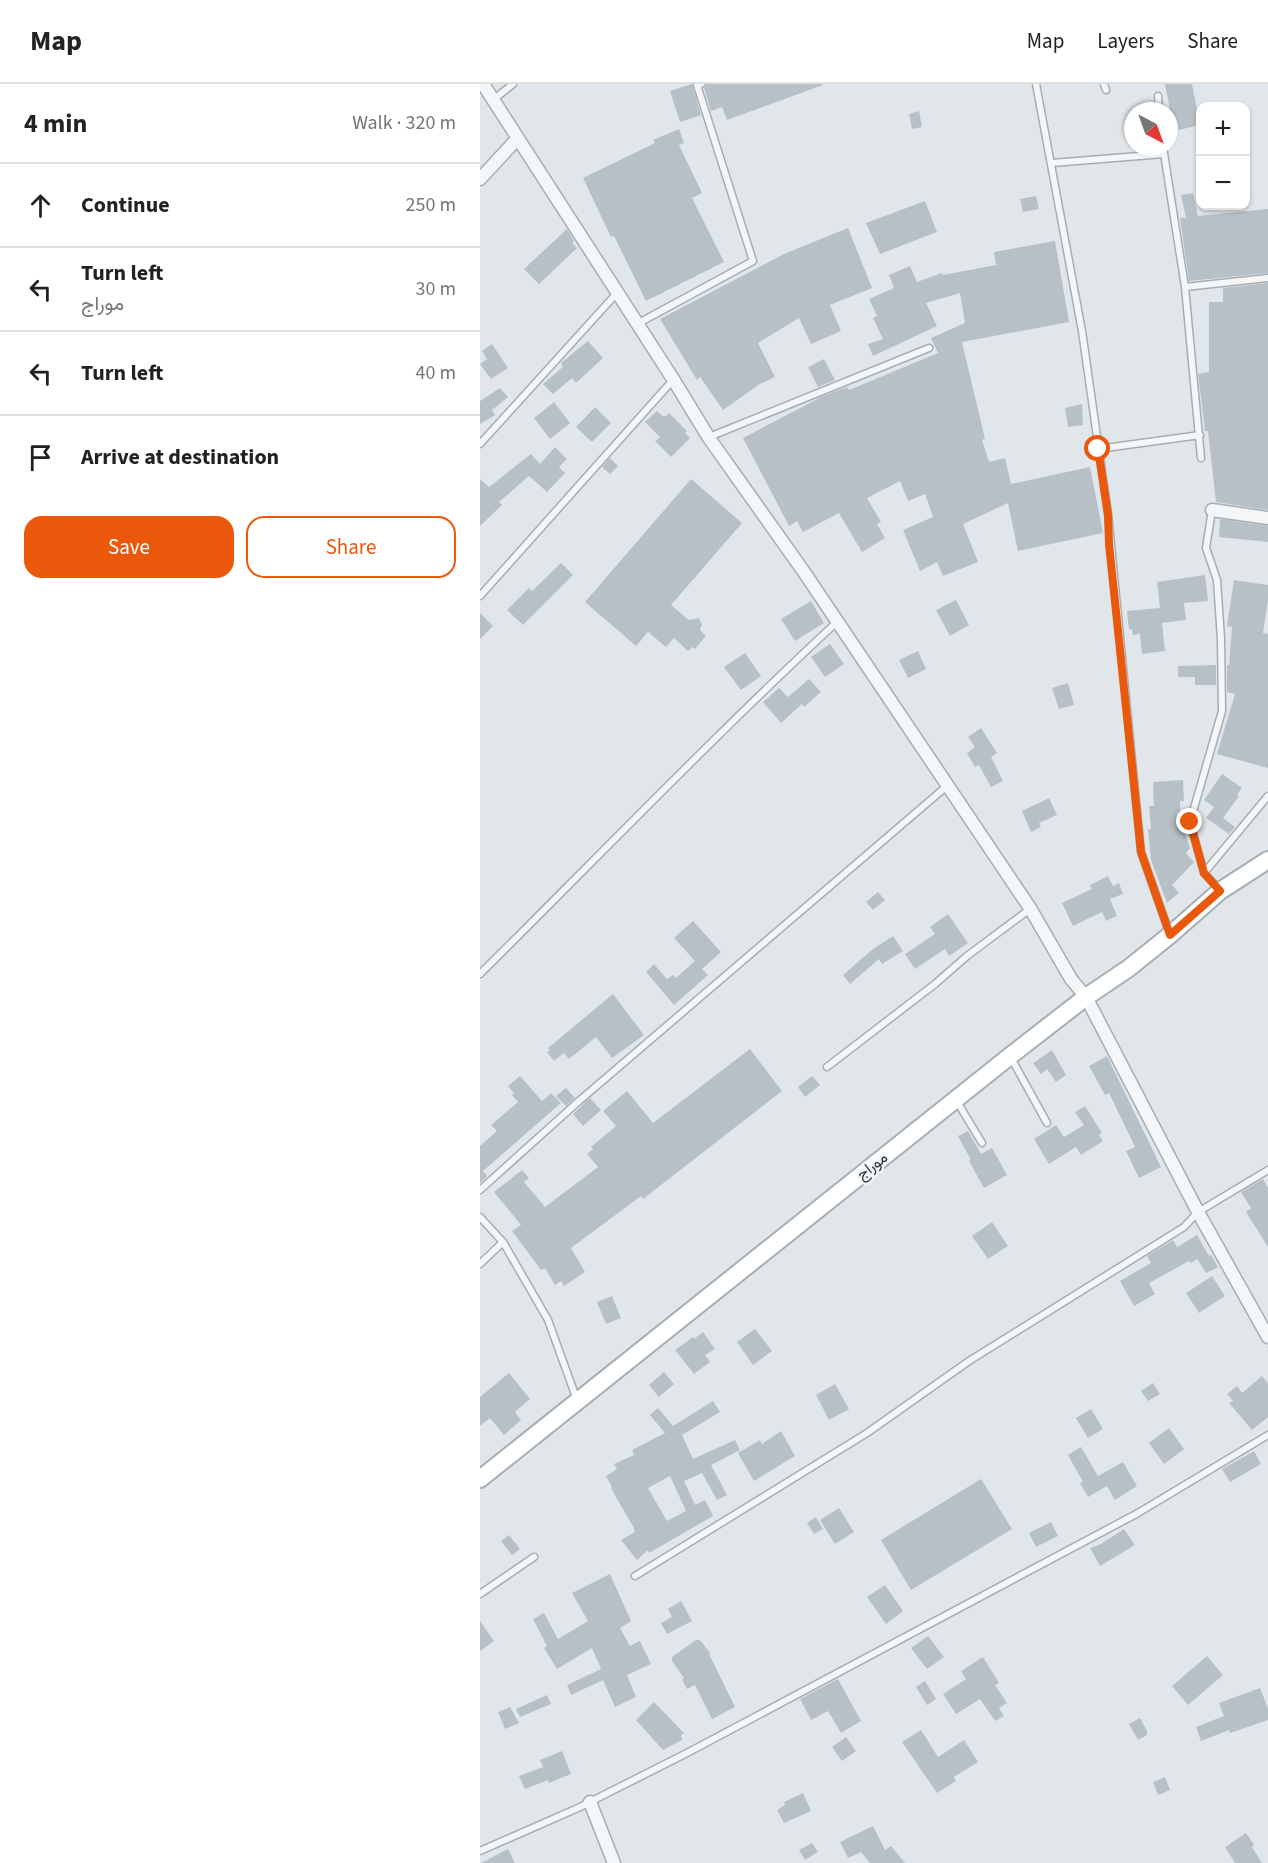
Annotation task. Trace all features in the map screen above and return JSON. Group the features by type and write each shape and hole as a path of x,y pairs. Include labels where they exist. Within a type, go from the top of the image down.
{"main road":[{"name":"موراج","path":"480,1479 1010,1056 1086,997 1129,968 1220,891 1268,860"}],"street":[{"path":"483,84 674,379 709,438 837,621 1030,908 1071,979 1086,997 1198,1212 1268,1337"},
{"path":"480,179 517,139"},
{"path":"1212,510 1268,518"},
{"path":"590,1802 615,1863"}],"lane":[{"path":"493,101 513,84"},
{"path":"637,324 753,261 698,85 701,84"},
{"path":"1036,84 1082,331 1108,514 1109,544 1141,852 1170,935"},
{"path":"1158,96 1158,102"},
{"path":"1052,163 1124,155"},
{"path":"1165,156 1185,287 1202,458"},
{"path":"1185,287 1268,278"},
{"path":"480,444 618,293"},
{"path":"709,438 928,348"},
{"path":"480,596 674,379"},
{"path":"1098,449 1200,435"},
{"path":"1212,510 1206,548 1217,580 1222,711 1190,822 1204,873 1220,891"},
{"path":"480,974 750,703 837,621"},
{"path":"480,1190 579,1101 947,786"},
{"path":"1204,873 1268,796"},
{"path":"827,1067 1030,908"},
{"path":"1010,1056 1047,1123"},
{"path":"956,1100 982,1143"},
{"path":"635,1576 867,1434 969,1362 1184,1227 1198,1212 1268,1170"},
{"path":"480,1217 503,1242 548,1320 577,1400"},
{"path":"480,1264 503,1242"},
{"path":"480,1851 590,1802 687,1753 1127,1518 1268,1435"},
{"path":"480,1594 534,1557"}],"building":[{"path":"692,84 701,115 680,122 670,91"},
{"path":"706,84 823,85 727,120 722,107 711,111 704,88"},
{"path":"1165,84 1192,84 1196,104 1196,126 1178,130 1178,102 1168,102"},
{"path":"919,111 922,127 912,129 909,114"},
{"path":"679,129 684,143 679,145 702,193 692,198 724,262 646,301 614,236 611,237 583,178 655,143 653,140"},
{"path":"1193,193 1198,216 1268,209 1268,273 1189,281 1180,218 1186,218 1181,195"},
{"path":"1036,196 1039,209 1023,212 1020,199"},
{"path":"925,201 937,232 880,254 866,223"},
{"path":"848,228 872,288 830,305 841,331 811,344 799,318 758,343 775,377 760,384 723,410 700,377 697,380 660,319 784,254"},
{"path":"567,229 574,241 572,243 577,248 539,284 524,269"},
{"path":"1055,241 1069,322 962,342 985,439 982,440 989,462 1005,458 1011,484 1090,467 1103,533 1018,551 1008,503 963,524 978,562 943,576 937,562 920,571 903,530 933,517 925,494 908,501 900,481 867,498 881,522 877,524 885,538 862,552 839,513 803,532 797,521 789,526 743,438 821,397 847,387 849,390 938,353 931,338 965,323 960,293 926,303 937,326 873,356 868,344 883,339 873,318 877,316 869,299 894,288 889,275 910,266 917,282 942,273 943,275 996,265 994,252"},
{"path":"1268,283 1268,510 1216,502 1208,431 1205,431 1198,374 1209,372 1209,302 1223,302 1223,288"},
{"path":"588,341 603,358 576,383 572,378 553,394 543,384 563,367 561,363"},
{"path":"492,344 508,368 491,379 480,364 487,359 482,351"},
{"path":"824,359 835,380 818,387 808,367"},
{"path":"500,388 508,397 492,410 495,415 480,424 480,401"},
{"path":"554,402 570,423 550,439 534,418"},
{"path":"1082,404 1083,425 1068,427 1065,408"},
{"path":"595,407 611,423 592,442 576,427"},
{"path":"657,411 664,417 669,413 687,431 685,433 690,438 671,457 655,441 660,437 645,422"},
{"path":"555,447 567,459 559,467 565,473 547,492 529,476 499,502 502,505 480,526 480,479 489,487 531,454 540,464"},
{"path":"610,458 618,466 610,474 602,467"},
{"path":"691,479 742,523 671,605 689,620 699,618 702,625 700,630 706,636 695,649 692,647 688,651 674,638 666,647 648,632 636,646 585,602"},
{"path":"1220,519 1268,526 1268,542 1219,537"},
{"path":"561,563 573,575 523,625 507,610 529,588 532,591"},
{"path":"1205,575 1208,601 1184,603 1186,620 1162,623 1165,651 1142,654 1140,634 1133,635 1132,629 1129,629 1127,611 1160,608 1157,582"},
{"path":"1234,580 1268,585 1263,633 1268,634 1268,768 1217,754 1235,694 1227,692 1227,665 1229,665 1232,627 1227,626"},
{"path":"956,600 969,625 950,636 936,610"},
{"path":"811,601 824,623 795,641 781,619"},
{"path":"480,613 493,626 480,639"},
{"path":"830,644 844,664 825,677 811,657"},
{"path":"918,651 926,669 908,678 899,660"},
{"path":"745,653 761,676 741,690 724,667"},
{"path":"1216,665 1216,685 1195,685 1195,677 1178,677 1178,666"},
{"path":"809,679 821,692 804,707 802,704 781,723 763,702 779,688 788,697"},
{"path":"1068,683 1074,705 1059,709 1052,688"},
{"path":"981,728 997,753 991,757 1003,781 991,787 979,765 975,767 967,753 975,747 968,737"},
{"path":"1222,774 1242,788 1223,818 1235,827 1229,834 1206,818 1214,807 1204,800"},
{"path":"1183,780 1184,801 1180,801 1180,814 1177,812 1190,848 1186,853 1194,862 1172,885 1179,893 1167,903 1151,860 1148,829 1151,829 1149,806 1154,806 1153,782"},
{"path":"1049,798 1057,815 1039,823 1041,827 1031,832 1022,811"},
{"path":"1108,876 1113,886 1119,883 1123,894 1110,899 1117,916 1106,921 1102,912 1073,926 1062,903 1092,889 1090,885"},
{"path":"878,892 885,900 873,910 866,902"},
{"path":"948,914 968,943 949,956 945,949 915,969 905,954 935,934 930,927"},
{"path":"693,921 721,952 702,969 708,975 674,1005 646,972 654,964 667,979 673,975 676,978 695,961 674,938"},
{"path":"893,936 903,951 882,964 879,959 850,984 843,975 873,949"},
{"path":"613,994 644,1035 612,1058 596,1037 569,1059 564,1053 554,1061 547,1052 550,1050 548,1048"},
{"path":"750,1049 782,1091 643,1199 641,1196 571,1248 585,1272 564,1286 561,1281 555,1285 545,1268 541,1270 512,1231 521,1225 494,1192 522,1170 529,1178 524,1182 545,1207 598,1167 587,1154 593,1149 591,1147 616,1126 603,1111 627,1091 653,1123"},
{"path":"1052,1050 1066,1075 1056,1082 1047,1069 1041,1074 1033,1063"},
{"path":"1107,1056 1161,1167 1139,1178 1126,1151 1135,1147 1109,1093 1105,1095 1089,1066"},
{"path":"520,1076 542,1101 551,1093 561,1103 483,1171 487,1176 480,1183 480,1146 497,1131 491,1125 518,1102 508,1086"},
{"path":"812,1076 820,1085 805,1097 798,1087"},
{"path":"566,1088 575,1098 566,1106 556,1096"},
{"path":"590,1098 601,1110 583,1126 573,1114"},
{"path":"1085,1106 1102,1133 1099,1135 1103,1141 1081,1155 1076,1147 1049,1164 1034,1139 1056,1125 1064,1137 1084,1125 1075,1112"},
{"path":"968,1131 981,1154 992,1148 1007,1175 984,1188 958,1136"},
{"path":"1263,1179 1268,1188 1268,1247 1246,1212 1251,1208 1241,1192"},
{"path":"992,1222 1008,1246 988,1259 972,1236"},
{"path":"1197,1235 1218,1267 1206,1273 1197,1259 1191,1263 1189,1261 1149,1283 1155,1294 1134,1306 1120,1281 1151,1263 1147,1256 1173,1240 1177,1247"},
{"path":"1212,1276 1225,1296 1199,1313 1186,1293"},
{"path":"612,1296 621,1318 606,1324 597,1302"},
{"path":"755,1329 772,1351 753,1365 737,1342"},
{"path":"703,1332 715,1349 705,1355 710,1362 694,1374 675,1350"},
{"path":"664,1372 674,1384 659,1397 649,1385"},
{"path":"509,1373 530,1399 515,1412 521,1420 504,1435 490,1418 480,1426 480,1397"},
{"path":"1262,1376 1268,1383 1268,1417 1252,1430 1229,1403 1233,1401 1227,1394 1237,1386 1242,1393"},
{"path":"1153,1383 1160,1394 1148,1401 1141,1391"},
{"path":"835,1384 849,1409 829,1420 816,1395"},
{"path":"713,1401 720,1412 682,1435 693,1459 735,1440 740,1450 711,1465 727,1495 717,1500 702,1473 684,1481 695,1505 705,1500 713,1516 649,1553 648,1550 637,1560 621,1540 635,1532 606,1476 617,1469 614,1464 634,1455 632,1450 665,1433 650,1415 658,1408 673,1426","holes":["670,1476 686,1511 667,1521 648,1488"]},
{"path":"1091,1409 1103,1429 1088,1438 1076,1418"},
{"path":"1169,1428 1184,1449 1164,1464 1149,1443"},
{"path":"781,1431 795,1456 754,1481 738,1453 760,1440 762,1444"},
{"path":"1081,1447 1098,1476 1123,1462 1137,1486 1115,1500 1107,1486 1088,1497 1080,1483 1083,1482 1068,1455"},
{"path":"1254,1451 1261,1464 1230,1482 1222,1469"},
{"path":"981,1479 1012,1529 911,1590 881,1540"},
{"path":"839,1508 854,1532 835,1544 820,1520"},
{"path":"816,1517 823,1529 814,1534 807,1523"},
{"path":"1051,1522 1058,1536 1036,1547 1029,1533"},
{"path":"1124,1529 1135,1545 1100,1566 1090,1548 1101,1544"},
{"path":"509,1535 520,1549 512,1555 501,1541"},
{"path":"610,1574 631,1621 620,1628 630,1646 640,1641 651,1664 627,1675 636,1697 615,1707 603,1680 571,1695 567,1685 601,1669 592,1648 557,1669 544,1648 547,1646 533,1619 544,1613 558,1639 588,1621 572,1593"},
{"path":"885,1585 903,1611 886,1624 867,1597"},
{"path":"681,1601 692,1621 667,1634 661,1623 672,1617 668,1609"},
{"path":"480,1621 494,1641 480,1651"},
{"path":"928,1636 944,1657 927,1669 911,1648"},
{"path":"696,1640 700,1640 710,1653 735,1707 712,1719 695,1685 687,1689 682,1679 684,1678 672,1661 672,1657"},
{"path":"1207,1656 1223,1675 1188,1705 1172,1686"},
{"path":"983,1657 999,1683 995,1685 1007,1703 999,1708 1004,1716 995,1721 980,1699 956,1714 943,1694 966,1679 961,1671"},
{"path":"838,1679 861,1721 841,1733 828,1711 811,1720 800,1699"},
{"path":"925,1681 936,1699 927,1705 916,1687"},
{"path":"1260,1688 1268,1708 1268,1720 1230,1733 1229,1730 1201,1741 1196,1727 1224,1716 1219,1703"},
{"path":"547,1695 551,1704 520,1717 516,1709"},
{"path":"654,1702 684,1733 681,1735 682,1740 663,1750 636,1720"},
{"path":"510,1707 519,1723 505,1729 498,1712"},
{"path":"1140,1718 1147,1735 1138,1740 1129,1724"},
{"path":"921,1730 938,1757 964,1740 978,1762 954,1777 956,1781 937,1793 902,1742"},
{"path":"846,1737 856,1751 842,1761 832,1747"},
{"path":"562,1751 571,1774 525,1789 519,1776 543,1767 540,1760"},
{"path":"1165,1777 1170,1790 1158,1795 1153,1782"},
{"path":"803,1793 811,1811 784,1823 777,1810 785,1805 784,1802"},
{"path":"873,1826 885,1850 891,1846 905,1863 870,1863 861,1852 848,1858 840,1842"},
{"path":"1246,1833 1262,1863 1235,1863 1225,1847"},
{"path":"812,1843 818,1852 805,1860 799,1850"},
{"path":"508,1849 515,1863 481,1863"}],"route":[{"path":"1098,449 1108,514 1109,544 1141,852 1170,935 1220,891 1204,873 1190,822"}]}
